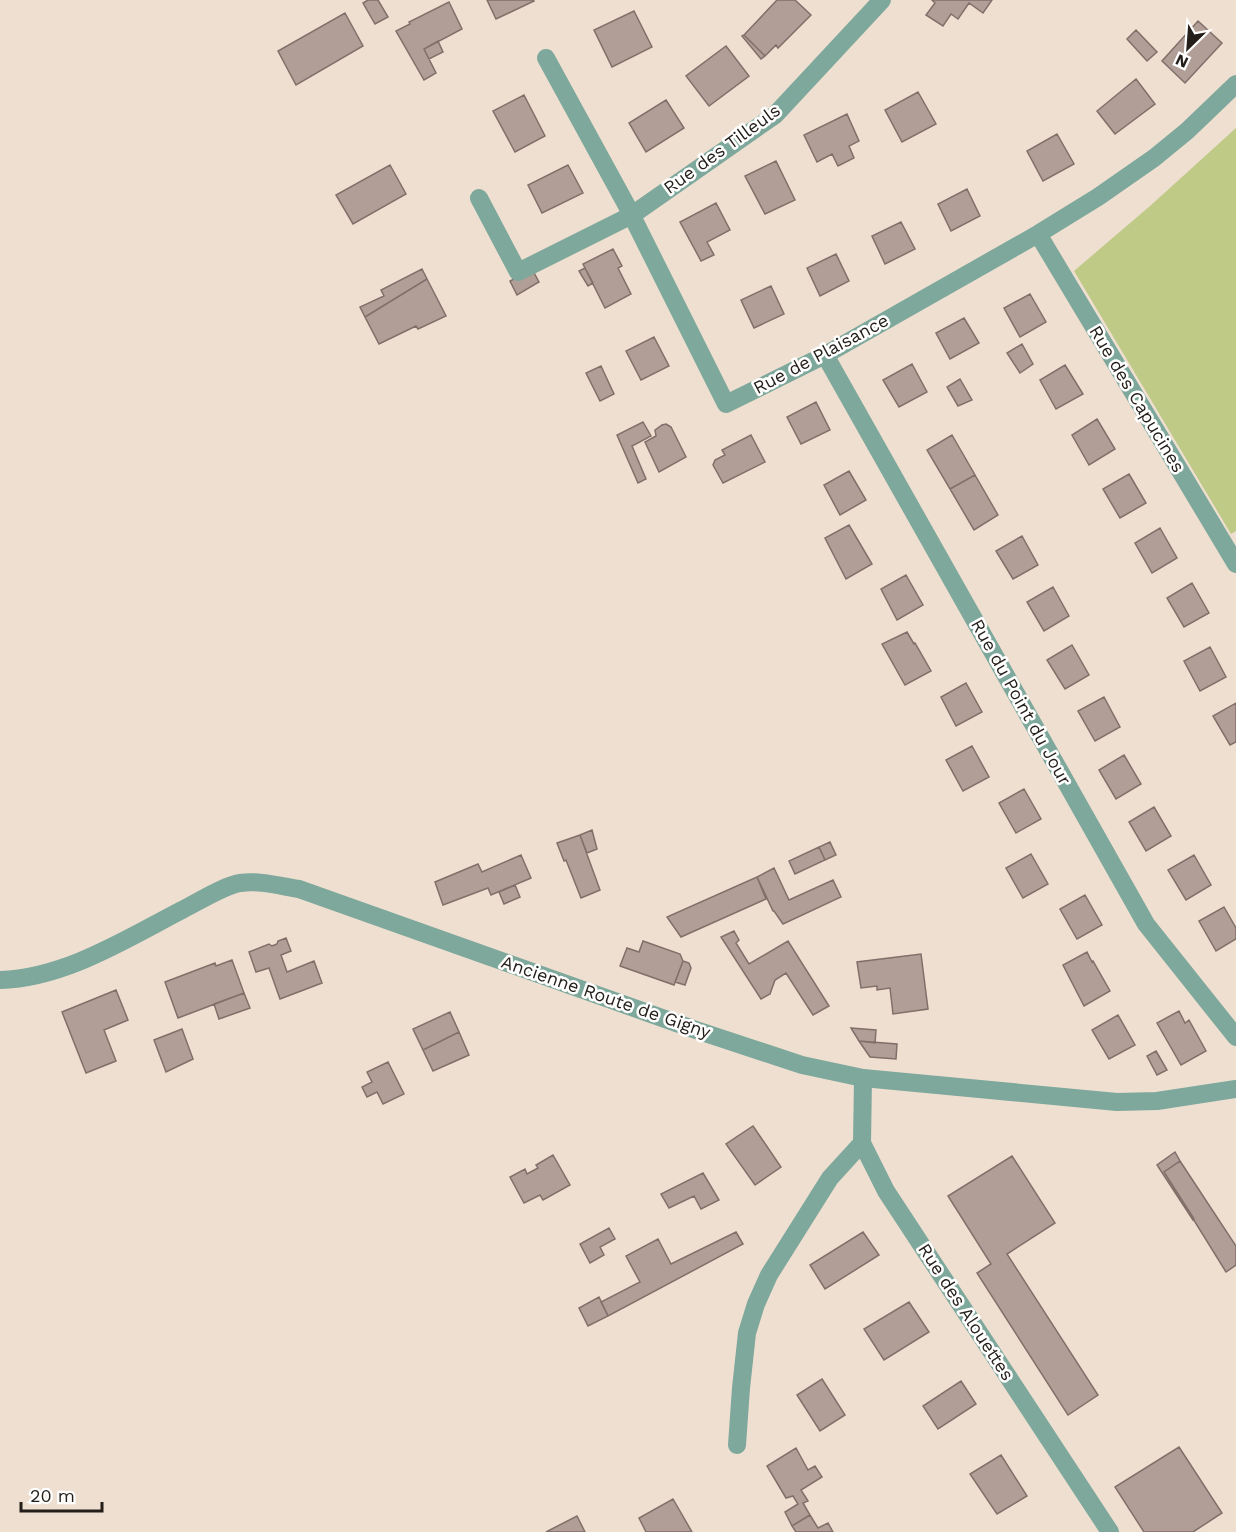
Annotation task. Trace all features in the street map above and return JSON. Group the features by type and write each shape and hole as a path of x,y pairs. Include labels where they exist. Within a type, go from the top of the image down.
{"street":[{"name":"Rue des Tilleuls","path":"478,198 518,272 632,215 775,115 882,0"},
{"name":"Rue de Plaisance","path":"546,58 632,215 726,404 825,355 1038,234 1098,197 1154,158 1187,131 1236,84"},
{"name":"Rue des Capucines","path":"1038,234 1236,564"},
{"name":"Rue du Point du Jour","path":"825,355 1146,924 1236,1037"},
{"name":"Ancienne Route de Gigny","path":"0,980 36,975 86,960 222,890 239,883 264,883 299,889 802,1065 863,1078 1118,1102 1156,1101 1236,1089"},
{"name":"Rue des Alouettes","path":"863,1078 862,1143 886,1191 1110,1532"},
{"path":"737,1445 747,1333 756,1304 769,1275 830,1178 862,1143"}],"green space":[{"path":"1236,128 1236,531 1231,534 1074,271"}],"building":[{"path":"368,0 378,0 388,17 375,24 363,3"},
{"path":"487,0 533,0 534,1 496,19"},
{"path":"777,0 795,0 811,15 778,48 776,45 765,56 744,35"},
{"path":"932,0 992,0 983,13 969,3 958,19 951,14 943,26 926,15 935,3"},
{"path":"449,2 462,29 424,49 436,73 424,80 396,31"},
{"path":"634,11 652,47 612,67 594,30"},
{"path":"345,13 363,46 296,85 278,51"},
{"path":"1198,21 1222,43 1185,83 1162,61"},
{"path":"1136,30 1157,52 1147,61 1127,39"},
{"path":"744,35 765,56 761,59 742,36"},
{"path":"438,41 443,52 429,59 424,49"},
{"path":"726,46 749,76 709,106 686,76"},
{"path":"1136,79 1155,104 1115,134 1097,111"},
{"path":"918,92 936,124 902,142 885,110"},
{"path":"524,95 545,136 515,152 493,111"},
{"path":"666,100 684,128 646,152 629,123"},
{"path":"847,114 859,141 849,146 854,158 838,166 832,154 817,162 804,135"},
{"path":"1057,134 1074,164 1043,181 1027,151"},
{"path":"776,161 795,200 765,214 745,176"},
{"path":"390,165 406,194 353,224 336,195"},
{"path":"568,165 583,193 542,213 528,185"},
{"path":"967,189 980,216 951,231 938,204"},
{"path":"716,203 730,230 707,242 714,255 701,261 680,222"},
{"path":"901,222 915,249 885,264 872,236"},
{"path":"613,249 622,266 618,268 631,294 605,308 583,264"},
{"path":"836,254 849,281 820,296 807,268"},
{"path":"585,268 593,283 588,286 579,271"},
{"path":"422,269 427,279 365,317 360,307 384,296 381,290"},
{"path":"532,269 539,282 517,295 510,281"},
{"path":"427,279 446,316 418,329 416,326 379,344 365,317"},
{"path":"771,286 784,314 754,328 741,300"},
{"path":"1030,294 1046,322 1020,337 1004,308"},
{"path":"964,318 979,343 950,359 936,333"},
{"path":"654,337 669,366 641,380 626,351"},
{"path":"1022,344 1033,364 1020,373 1007,353"},
{"path":"912,364 927,392 899,407 883,380"},
{"path":"1065,365 1083,394 1056,409 1040,380"},
{"path":"601,366 614,394 600,401 586,373"},
{"path":"960,379 972,400 958,406 947,387"},
{"path":"816,402 830,430 801,444 787,417"},
{"path":"1097,419 1115,449 1089,465 1072,435"},
{"path":"643,422 651,436 632,446 646,479 638,483 617,435"},
{"path":"666,424 671,427 686,457 659,472 645,442 656,436 655,430"},
{"path":"751,435 765,462 723,483 713,465 715,460 725,455 722,450"},
{"path":"952,435 975,475 950,489 927,450"},
{"path":"849,471 866,500 840,515 824,485"},
{"path":"1129,474 1146,503 1120,518 1103,489"},
{"path":"975,475 998,515 974,530 950,489"},
{"path":"849,525 872,564 846,579 825,538"},
{"path":"1160,528 1177,558 1152,573 1135,543"},
{"path":"1022,536 1038,565 1013,579 996,551"},
{"path":"906,575 923,605 897,620 881,589"},
{"path":"1192,583 1209,613 1184,627 1167,598"},
{"path":"1053,587 1069,616 1044,631 1027,602"},
{"path":"907,632 931,671 905,685 882,644"},
{"path":"1072,645 1089,675 1065,689 1047,660"},
{"path":"1210,647 1226,677 1200,691 1184,661"},
{"path":"966,683 982,712 956,726 941,697"},
{"path":"1104,697 1120,727 1095,741 1078,711"},
{"path":"1236,703 1236,742 1230,745 1213,716"},
{"path":"972,746 989,777 963,791 946,760"},
{"path":"1124,755 1141,784 1116,799 1099,770"},
{"path":"1024,789 1041,819 1016,833 999,803"},
{"path":"1154,807 1171,836 1146,851 1129,822"},
{"path":"592,830 597,849 587,853 580,835"},
{"path":"580,835 600,890 581,898 557,843"},
{"path":"830,842 836,855 825,860 819,847"},
{"path":"819,847 825,860 795,874 789,861"},
{"path":"1031,854 1048,884 1023,898 1006,868"},
{"path":"521,855 531,878 491,895 488,888 443,905 435,882 478,864 482,872"},
{"path":"1194,855 1211,885 1186,900 1168,870"},
{"path":"774,868 789,900 833,880 841,897 783,924 773,911 757,877"},
{"path":"757,877 766,899 681,937 667,917"},
{"path":"515,885 520,897 504,904 499,892"},
{"path":"1085,895 1102,925 1077,939 1060,909"},
{"path":"1224,907 1236,928 1236,939 1216,951 1199,921"},
{"path":"734,931 739,940 736,943 749,964 788,941 829,1006 813,1015 786,973 775,980 770,994 761,999 721,937"},
{"path":"286,938 291,951 281,955 287,972 314,961 322,983 280,999 269,968 256,972 249,952 269,944 272,946"},
{"path":"643,941 680,954 683,961 674,985 620,966 627,948 639,952"},
{"path":"1087,952 1110,991 1084,1006 1063,965"},
{"path":"921,954 928,1009 893,1014 890,988 877,990 877,986 861,988 857,962"},
{"path":"232,960 244,993 178,1018 165,982 215,963 216,966"},
{"path":"683,961 689,963 691,968 685,985 675,982"},
{"path":"116,990 128,1020 104,1030 116,1061 86,1073 62,1012"},
{"path":"244,993 250,1008 219,1019 214,1004"},
{"path":"1179,1011 1185,1023 1189,1020 1206,1051 1181,1065 1157,1023"},
{"path":"450,1012 459,1032 423,1050 413,1029"},
{"path":"1118,1015 1135,1045 1109,1059 1092,1030"},
{"path":"851,1028 876,1030 875,1043 859,1041"},
{"path":"182,1029 193,1059 166,1072 154,1040"},
{"path":"459,1032 469,1055 433,1071 423,1050"},
{"path":"859,1041 897,1044 896,1059 870,1057"},
{"path":"1156,1051 1167,1070 1157,1075 1147,1056"},
{"path":"388,1062 404,1094 383,1104 377,1092 367,1097 362,1087 372,1082 367,1072"},
{"path":"753,1126 781,1167 755,1185 726,1144"},
{"path":"1175,1152 1180,1161 1164,1172 1193,1220 1157,1165"},
{"path":"553,1155 570,1185 543,1200 540,1195 524,1203 510,1177 525,1169 527,1174 538,1168 536,1165"},
{"path":"1012,1156 1055,1223 1007,1254 1098,1395 1068,1415 977,1273 991,1264 948,1196"},
{"path":"1180,1161 1236,1246 1236,1265 1226,1272 1164,1172"},
{"path":"703,1173 719,1200 701,1209 694,1196 669,1208 661,1194"},
{"path":"609,1228 615,1239 600,1247 604,1255 590,1263 580,1244"},
{"path":"736,1232 743,1244 608,1316 601,1302 640,1282 626,1256 658,1239 671,1264"},
{"path":"863,1232 879,1255 825,1289 810,1265"},
{"path":"599,1297 608,1316 588,1326 579,1308"},
{"path":"909,1302 929,1332 884,1360 864,1329"},
{"path":"822,1379 845,1415 820,1431 797,1395"},
{"path":"961,1381 976,1404 938,1429 923,1406"},
{"path":"1179,1447 1222,1513 1193,1532 1144,1532 1115,1487"},
{"path":"796,1448 808,1470 815,1466 822,1477 801,1490 808,1501 803,1503 810,1515 792,1526 785,1512 798,1504 793,1496 786,1498 767,1466"},
{"path":"1001,1455 1027,1496 997,1514 970,1474"},
{"path":"673,1499 692,1532 646,1532 639,1518"},
{"path":"810,1515 818,1528 828,1523 833,1532 796,1532 792,1526"},
{"path":"577,1516 585,1532 546,1532"}]}
